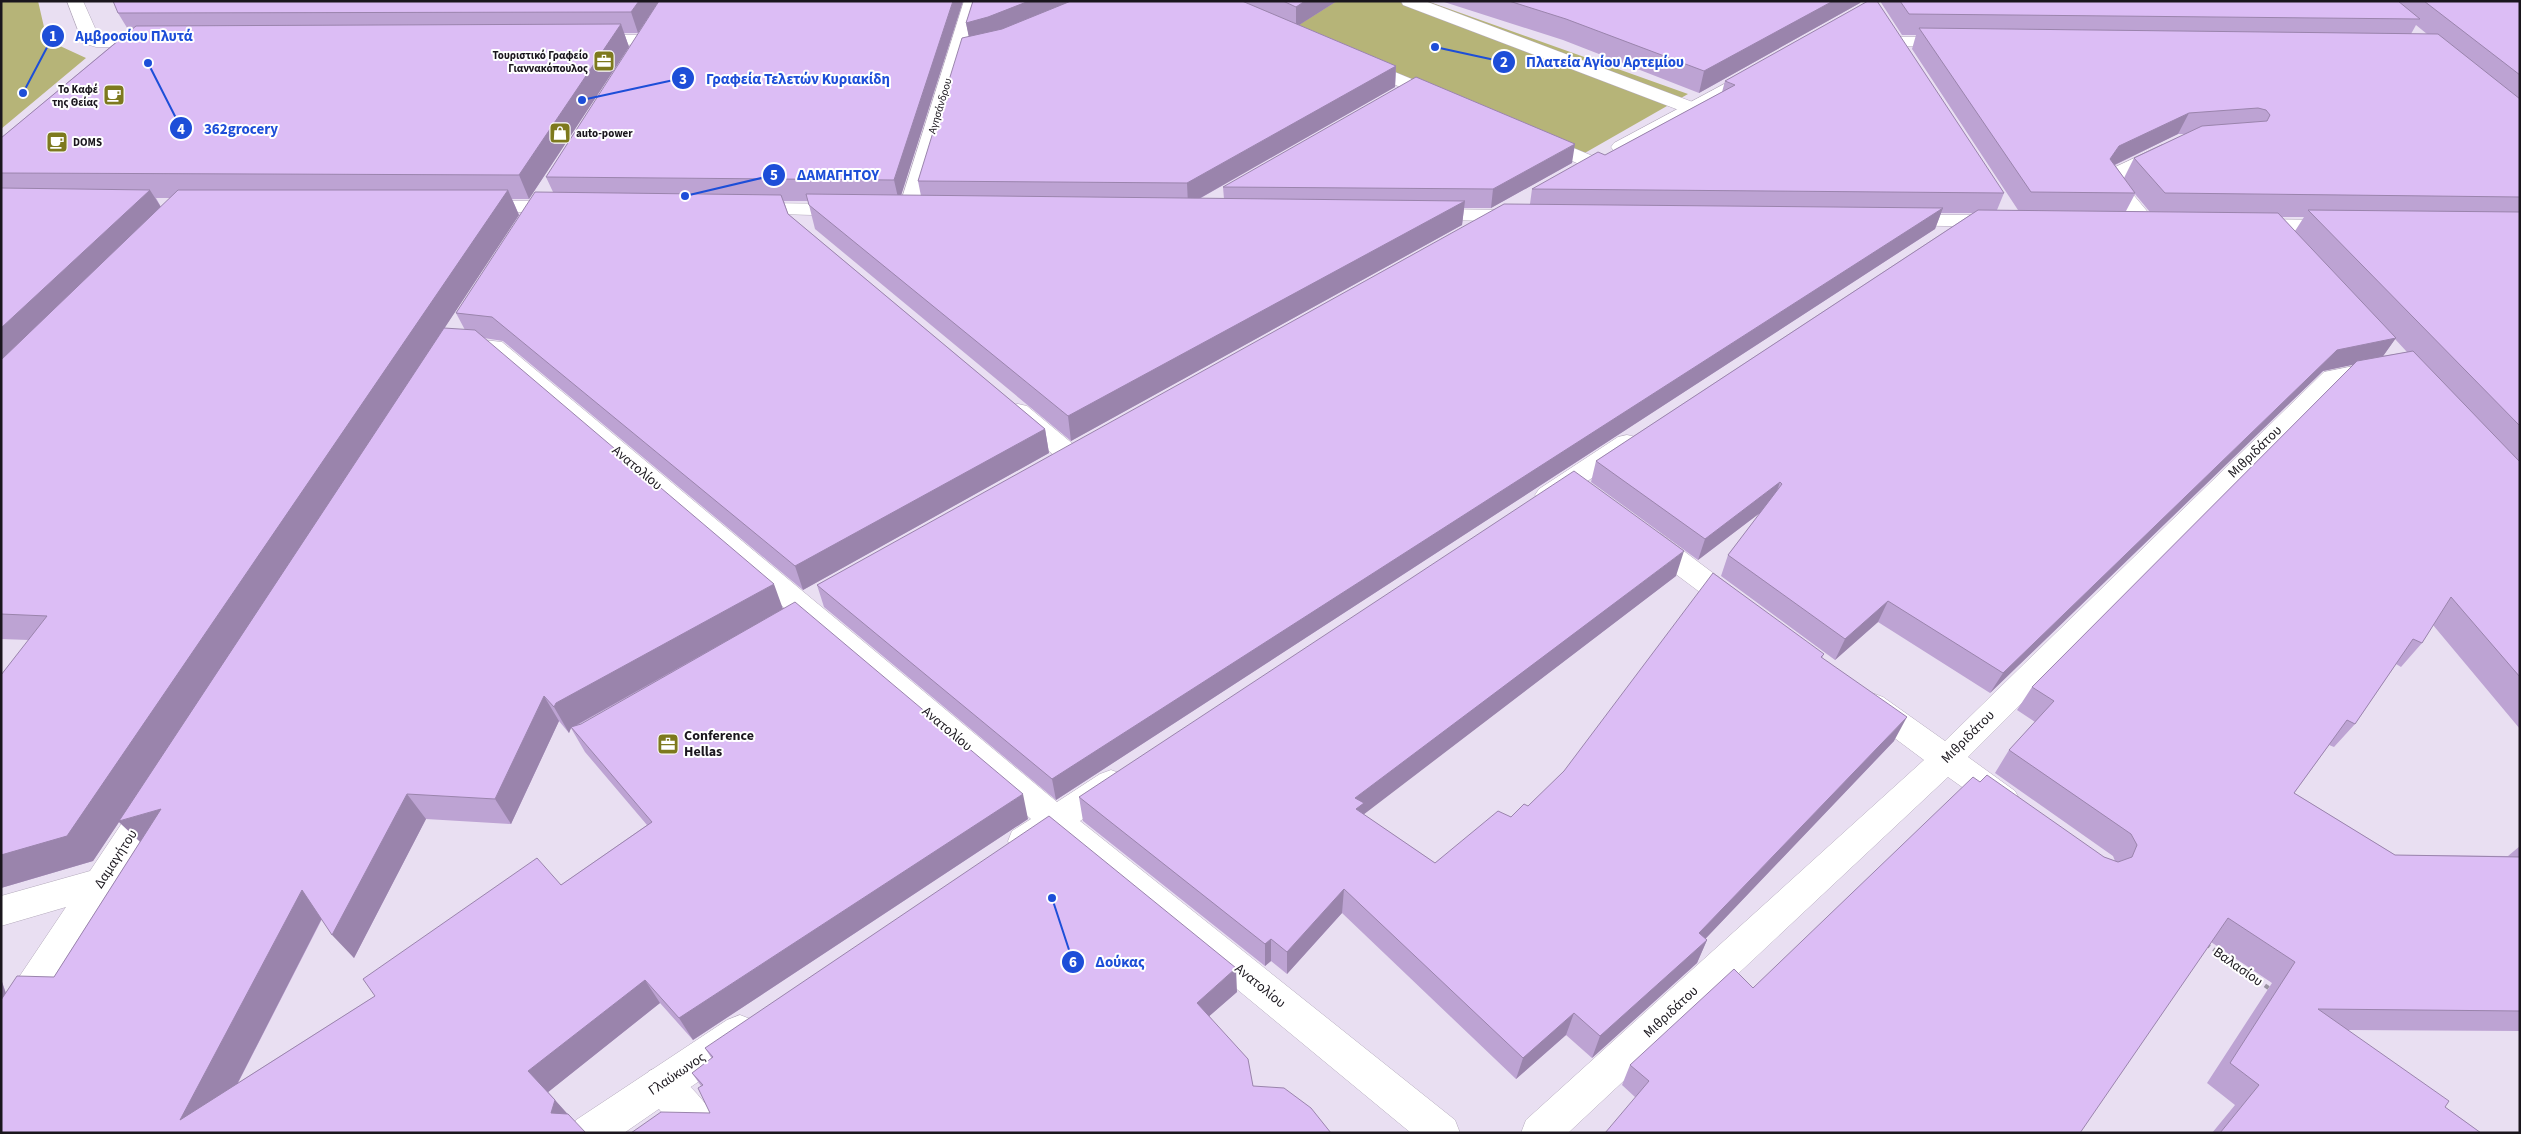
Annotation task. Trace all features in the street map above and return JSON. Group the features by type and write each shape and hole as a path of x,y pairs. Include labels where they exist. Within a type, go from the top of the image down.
{"street":[{"path":"75,1 89,39 96,42 172,42"},
{"name":"Αγησάνδρου","path":"798,209 898,211 964,52 972,1"},
{"path":"1409,1 1690,108"},
{"path":"576,40 650,32 634,56"},
{"path":"1906,58 1891,35 1965,42"},
{"path":"111,60 133,42"},
{"path":"1342,55 1459,105"},
{"path":"1573,174 1773,62"},
{"path":"1397,96 1414,86"},
{"path":"1522,132 1593,163"},
{"path":"2119,223 2157,223 2117,190 2111,180 2116,174 2178,144"},
{"path":"522,231 543,198"},
{"path":"458,207 543,198 584,207"},
{"path":"1880,220 2013,221 2001,203"},
{"path":"1462,235 1498,216 1533,207"},
{"path":"728,209 798,209 803,232"},
{"path":"1409,215 1498,216"},
{"path":"1924,248 1965,221"},
{"path":"2234,225 2352,226"},
{"path":"2273,225 2294,247"},
{"name":"Ανατολίου","path":"450,341 494,347 801,610 1055,820 1441,1133"},
{"name":"Μιθριδάτου","path":"1540,1133 1946,759 2332,377 2396,357"},
{"path":"1001,398 1070,455"},
{"path":"1528,508 1652,427"},
{"path":"1570,481 1594,499"},
{"path":"1626,522 1754,617"},
{"path":"1850,688 2027,816"},
{"path":"998,858 1130,771"},
{"name":"Δαμαγήτου","path":"1,1036 165,782"},
{"path":"1,912 101,882"},
{"name":"Γλαύκωνος","path":"590,1133 760,1018"},
{"path":"662,1084 704,1133"}],"path":[{"name":"Βαλασίου","path":"2205,943 2278,995"}],"shaded area":[{"path":"1,1 38,1 47,40 86,58 1,129"},
{"path":"1204,1 1427,1 1688,94 1576,158"}],"building":[{"path":"113,1 639,1 631,12 118,13"},
{"path":"659,1 953,1 894,180 546,177"},
{"path":"973,1 1029,1 988,17 966,23"},
{"path":"1071,1 1242,1 1396,66 1187,183 918,181 962,38 1002,29"},
{"path":"1283,1 1305,1 1296,7"},
{"path":"1509,1 1833,1 1704,71 1566,19"},
{"path":"1868,1 1877,1 2004,193 1532,189 1598,152 1605,155 1735,85 1725,81"},
{"path":"1900,1 2398,1 2420,19 1909,14"},
{"path":"2424,1 2520,1 2520,75"},
{"path":"621,24 519,175 1,173 1,138 136,26"},
{"path":"1919,28 2438,34 2520,99 2520,197 2165,193 2134,158 2202,126 2267,121 2270,115 2266,110 2258,108 2189,113 2119,146 2110,159 2135,193 2031,192"},
{"path":"1416,77 1575,144 1493,189 1223,187"},
{"path":"1,188 150,190 1,328"},
{"path":"178,190 508,190 67,836 1,855 1,675 47,616 1,614 1,360"},
{"path":"535,192 781,195 788,214 1045,429 795,566 492,317 456,313"},
{"path":"806,194 1465,201 1068,416 809,205"},
{"path":"1504,204 1943,208 1052,779 817,585"},
{"path":"1978,210 2278,213 2396,338 2337,350 2003,673 1888,601 1845,639 1728,555 1782,484 1780,482 1705,539 1596,461"},
{"path":"2308,210 2520,212 2520,426"},
{"path":"444,328 475,330 774,584 556,703 554,707 544,696 495,799 407,794 332,935 302,890 180,1120 375,996 363,979 537,858 561,885 652,822 571,727 581,724 795,602 1023,794 679,1018 645,980 528,1071 555,1100 551,1113 568,1114 586,1133 1,1133 1,1000 17,976 54,977 161,809 119,821"},
{"path":"2413,351 2520,462 2520,677 2451,597 2422,643 2413,639 2355,724 2347,720 2294,793 2395,855 2520,857 2520,1011 2318,1009 2449,1101 2445,1107 2481,1133 2220,1133 2259,1085 2230,1063 2295,962 2228,918 2080,1133 1605,1133 1649,1081 1630,1065 1734,969 1753,988 1973,777 1980,782 1987,775 2104,857 2118,862 2132,857 2137,845 2131,834 2009,750 2054,701 2032,687 2357,361"},
{"path":"1574,471 1684,551 1355,798 1364,803 1356,809 1435,863 1498,811 1511,817 1524,804 1528,806 1564,771 1713,573 1824,654 1821,657 1907,717 1699,933 1707,940 1600,1036 1574,1013 1523,1058 1344,889 1287,952 1271,939 1265,944 1079,797"},
{"path":"1049,816 1236,968 1197,1003 1248,1059 1253,1086 1284,1088 1311,1108 1331,1133 631,1133 661,1112 710,1113 698,1088 703,1085 692,1073 713,1057 705,1048"}],"place":[{"name":"Πλατεία Αγίου Αρτεμίου","path":"1435,47"},
{"name":"Τουριστικό Γραφείο Γιαννακόπουλος","path":"604,61"},
{"name":"362grocery","path":"148,63"},
{"name":"Αμβροσίου Πλυτά","path":"23,93"},
{"name":"Το Καφέ της Θείας","path":"114,95"},
{"name":"Γραφεία Τελετών Κυριακίδη","path":"582,100"},
{"name":"auto-power","path":"560,133"},
{"name":"DOMS","path":"57,142"},
{"name":"ΔΑΜΑΓHΤOY","path":"685,196"},
{"name":"Conference Hellas","path":"668,744"},
{"name":"Δούκας","path":"1052,898"}]}
